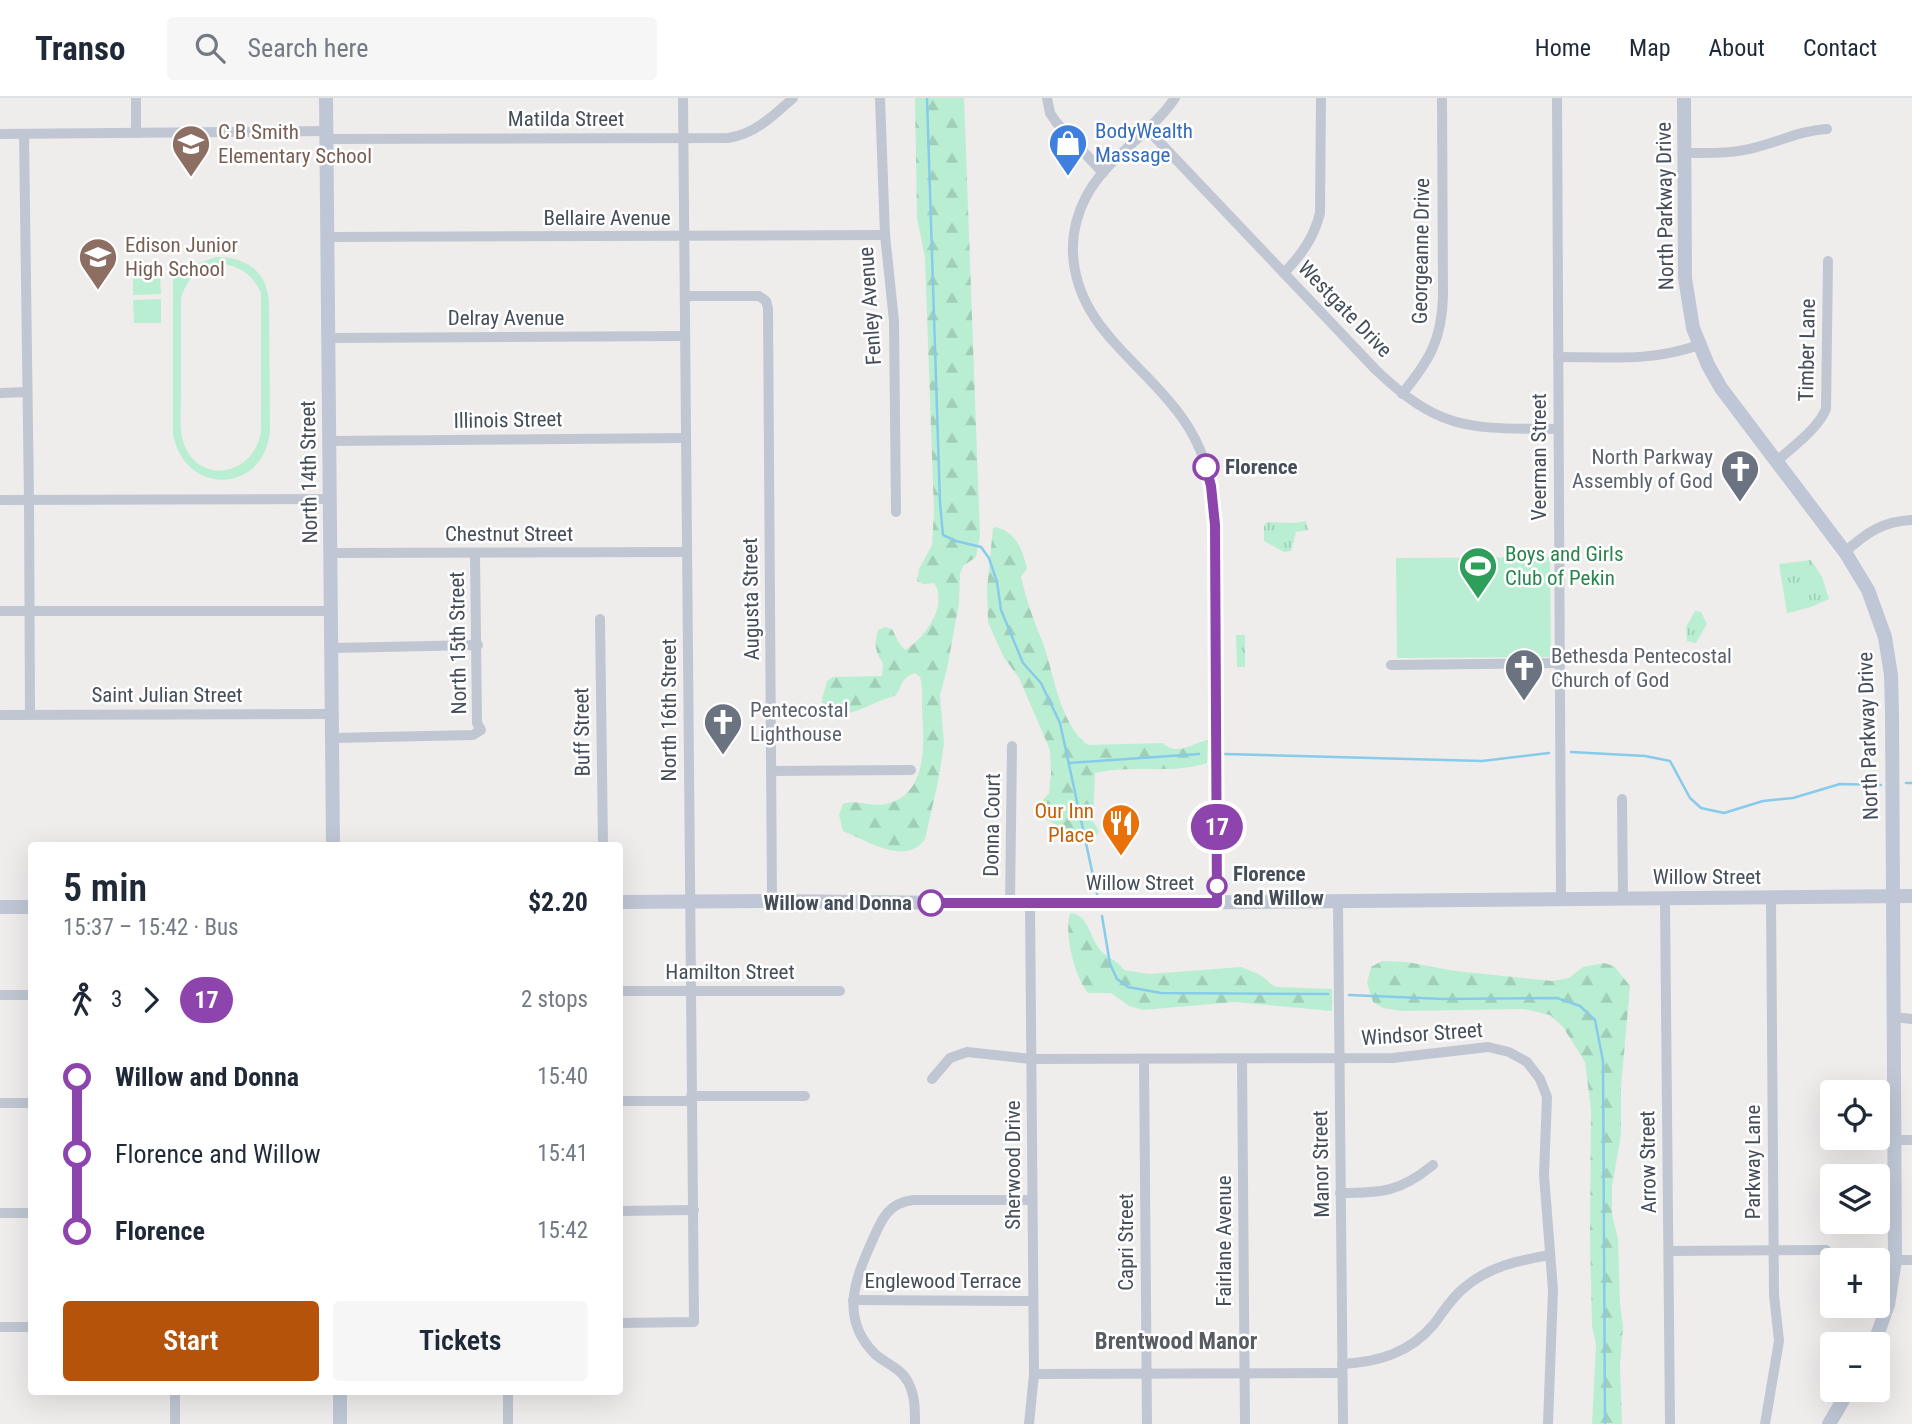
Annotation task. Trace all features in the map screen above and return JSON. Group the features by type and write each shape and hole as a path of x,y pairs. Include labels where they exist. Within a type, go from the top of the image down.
{"main road":[{"name":"North 14th Street","path":"326,98 333,842"},
{"name":"North Parkway Drive","path":"1684,98 1685,278 1689,312 1699,345 1721,388 1845,552 1860,576 1876,607 1889,656 1892,712 1895,1260 1888,1305 1878,1332"},
{"name":"Willow Street","path":"623,902 1338,903 1912,896"},
{"path":"0,907 28,906"},
{"path":"340,1395 340,1424"},
{"path":"1829,1424 1842,1402"}],"street":[{"path":"136,98 136,133"},
{"name":"North 16th Street","path":"623,1323 694,1322 683,98"},
{"name":"Matilda Street","path":"0,134 728,138 750,132 793,98"},
{"name":"Fenley Avenue","path":"880,98 885,235 893,298 896,512"},
{"path":"1047,98 1050,113 1056,122 1103,173"},
{"path":"1175,98 1149,130 1103,173 1086,195 1075,227 1074,267 1080,290 1100,327 1167,398 1184,420 1199,449 1211,486 1215,525 1217,903"},
{"path":"1284,273 1308,244 1320,213 1321,98"},
{"name":"Georgeanne Drive","path":"1402,394 1428,360 1441,325 1442,98"},
{"name":"Veerman Street","path":"1558,98 1561,899"},
{"path":"1685,153 1741,151 1796,133 1828,129"},
{"name":"Westgate Drive","path":"1149,130 1376,370 1402,394 1433,414 1470,427 1558,429"},
{"path":"24,134 30,714"},
{"name":"Bellaire Avenue","path":"329,237 885,235"},
{"name":"Timber Lane","path":"1776,462 1812,429 1826,409 1828,261"},
{"name":"Augusta Street","path":"685,296 763,298 768,308 772,901"},
{"name":"Delray Avenue","path":"329,338 684,336"},
{"path":"1558,357 1645,358 1666,356 1699,345"},
{"path":"0,393 27,393"},
{"name":"Illinois Street","path":"329,441 686,438"},
{"path":"0,500 330,499"},
{"path":"1845,552 1876,527 1912,520"},
{"name":"Chestnut Street","path":"331,554 687,552"},
{"name":"North 15th Street","path":"333,737 473,735 481,730 477,723 475,554"},
{"path":"0,611 332,611"},
{"name":"Buff Street","path":"600,619 603,842"},
{"path":"332,648 478,645"},
{"path":"1391,665 1559,663"},
{"name":"Saint Julian Street","path":"0,715 333,714"},
{"name":"Donna Court","path":"1010,904 1012,746"},
{"path":"772,771 911,770"},
{"path":"1622,799 1623,899"},
{"name":"Parkway Lane","path":"1765,1424 1779,1335 1774,1295 1773,1250 1771,898"},
{"name":"Arrow Street","path":"1665,899 1670,1424"},
{"name":"Manor Street","path":"1338,903 1343,1424"},
{"name":"Sherwood Drive","path":"1029,1424 1034,1374 1030,904"},
{"name":"Hamilton Street","path":"623,991 840,991"},
{"path":"0,995 28,995"},
{"path":"1894,1017 1912,1018"},
{"name":"Windsor Street","path":"932,1079 950,1058 962,1053 1031,1059 1339,1058 1413,1057 1488,1047 1509,1052 1527,1062 1540,1079 1548,1104 1544,1174 1553,1290 1548,1424"},
{"name":"Capri Street","path":"1144,1059 1147,1424"},
{"name":"Fairlane Avenue","path":"1242,1059 1245,1424"},
{"path":"623,1101 805,1096"},
{"path":"0,1103 28,1103"},
{"path":"1895,1140 1912,1140"},
{"path":"1340,1193 1379,1192 1402,1186 1433,1165"},
{"path":"915,1424 915,1403 908,1381 867,1344 855,1324 853,1300 856,1281 883,1216 894,1206 913,1200 1032,1200"},
{"path":"623,1211 694,1210"},
{"path":"0,1213 28,1213"},
{"path":"1669,1251 1820,1250"},
{"path":"1034,1374 1245,1374 1342,1369 1402,1351 1428,1331 1458,1293 1504,1264 1550,1255"},
{"path":"1895,1260 1912,1260"},
{"name":"Englewood Terrace","path":"853,1300 1033,1301"},
{"path":"0,1327 28,1327"},
{"path":"175,1395 176,1424"},
{"path":"508,1395 508,1424"}],"green space":[{"path":"915,98 964,98 980,536 976,557 963,566 960,574 959,603 940,695 944,744 925,839 917,847 897,851 874,845 843,831 839,815 843,804 854,802 884,805 902,797 911,788 917,777 923,750 920,677 915,673 910,675 895,696 850,713 832,714 823,711 822,699 827,681 833,677 882,676 883,663 876,648 878,630 885,627 892,629 905,650 926,630 932,621 938,601 934,583 923,584 917,581 919,569 932,545 934,512 925,258 917,218"},
{"path":"216,257 245,263 259,274 264,282 269,302 270,430 265,451 254,467 240,476 224,480 207,477 192,469 180,454 173,434 173,263 181,262 181,278 196,264","holes":["222,264 246,273 261,293 261,431 248,458 237,466 212,470 200,465 190,456 182,436 181,299 196,274 207,267"]},
{"path":"160,275 161,294 133,295 133,276"},
{"path":"161,299 161,323 134,323 133,300"},
{"path":"1306,521 1308,530 1296,532 1291,551 1284,552 1264,541 1264,526 1267,522"},
{"path":"996,527 1014,537 1023,555 1027,569 1021,576 1028,602 1064,712 1078,736 1088,745 1163,743 1174,749 1208,740 1207,763 1193,767 1123,769 1095,773 1093,821 1099,831 1088,841 1074,837 1045,819 1041,809 1043,800 1049,793 1050,750 1019,678 1003,656 988,622 987,589 993,528"},
{"path":"1550,557 1551,657 1397,658 1396,558"},
{"path":"1811,560 1822,577 1829,599 1787,613 1779,564"},
{"path":"1695,611 1701,612 1707,624 1696,643 1687,641 1686,627"},
{"path":"1236,635 1245,635 1245,667 1237,667"},
{"path":"1070,913 1076,914 1084,921 1101,950 1124,970 1149,974 1241,967 1260,975 1277,987 1332,989 1332,1011 1235,1002 1143,1010 1129,1006 1111,993 1088,993 1078,976 1072,954 1068,932"},
{"path":"1382,961 1552,981 1569,978 1583,967 1604,963 1614,966 1630,986 1621,1087 1621,1134 1612,1187 1612,1214 1618,1239 1623,1326 1620,1366 1622,1424 1592,1424 1596,1344 1592,1327 1590,1237 1591,1109 1585,1062 1563,1027 1550,1015 1524,1009 1402,1011 1383,1008 1373,1002 1367,983 1371,967"}],"waterway":[{"path":"927,98 943,535 981,547 989,558 997,582 1001,610 1023,663 1041,683 1060,723 1097,894"},
{"path":"1571,752 1645,756 1670,761 1690,798 1701,808 1724,813 1763,801 1793,798 1840,784 1881,785"},
{"path":"1225,754 1482,761 1549,753"},
{"path":"1069,763 1199,754"},
{"path":"1906,783 1912,783"},
{"path":"1102,916 1110,964 1117,979 1128,987 1161,993 1328,994"},
{"path":"1349,995 1444,999 1557,998 1580,1006 1595,1020 1603,1061 1605,1424"}],"bus line":[{"name":"17","path":"931,903 1217,903 1215,525 1206,467"}],"place":[{"name":"BodyWealth Massage","path":"1068,177"},
{"name":"C B Smith Elementary School","path":"191,178"},
{"name":"Edison Junior High School","path":"98,291"},
{"name":"Florence","path":"1206,467"},
{"name":"North Parkway Assembly of God","path":"1740,503"},
{"name":"Boys and Girls Club of Pekin","path":"1478,600"},
{"name":"Bethesda Pentecostal Church of God","path":"1524,702"},
{"name":"Pentecostal Lighthouse","path":"723,756"},
{"name":"Our Inn Place","path":"1121,857"},
{"name":"Florence and Willow","path":"1217,886"},
{"name":"Willow and Donna","path":"931,903"}],"district":[{"name":"Brentwood Manor","path":"1176,1341"}]}
